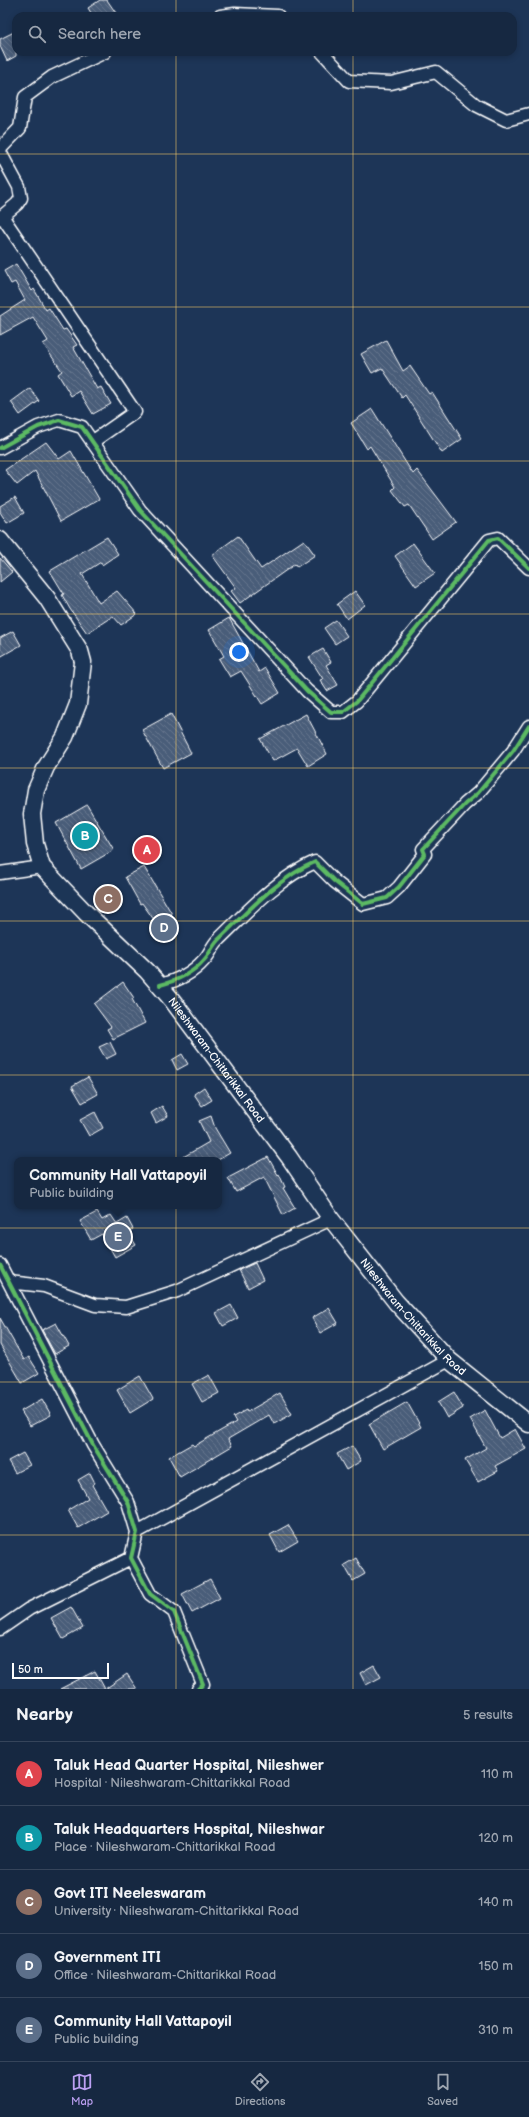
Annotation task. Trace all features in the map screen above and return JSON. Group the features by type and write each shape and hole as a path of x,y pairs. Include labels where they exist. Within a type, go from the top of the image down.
{"main road":[{"name":"Nileshwaram-Chittarikkal Road","path":"0,540 47,598 80,651 83,662 78,704 65,737 46,767 36,790 32,814 35,844 42,867 86,913 160,985 288,1157 331,1219 396,1302 449,1360 529,1424"}],"street":[{"path":"0,149 20,128 25,97 52,77 97,56"},
{"path":"326,56 350,81 391,83 436,72 476,105 506,120 529,114"},
{"path":"0,152 19,187 21,198 17,204 1,217 135,412 92,442"},
{"path":"0,448 38,427 59,420 82,427 140,510 307,692 331,712 343,712 357,701 489,540 498,538 529,568"},
{"path":"160,985 179,980 205,960 216,942 256,903 292,874 315,862 334,881 363,904 387,898 399,887 425,854 423,849 465,804 478,793 513,751 529,726"},
{"path":"0,873 42,867"},
{"path":"9,1282 44,1286 95,1305 126,1307 177,1291 331,1219"},
{"path":"0,1265 93,1445 128,1502 137,1532 131,1558 150,1594 174,1612 203,1684 198,1689"},
{"path":"137,1532 449,1360"},
{"path":"0,1629 29,1609 131,1558"}],"building":[{"path":"100,0 107,0 115,12 90,12 88,8"},
{"path":"12,33 12,56 16,56 7,61 0,46 0,39"},
{"path":"16,264 32,291 34,289 46,310 49,308 63,330 66,329 77,345 73,347 97,389 101,387 111,404 93,414 79,391 71,396 58,374 62,371 43,344 48,341 33,317 0,335 0,316 25,300 15,282 11,284 4,271"},
{"path":"386,340 403,371 410,366 429,394 432,392 462,439 442,453 405,395 402,398 382,368 372,373 361,354"},
{"path":"30,388 39,401 20,415 11,402"},
{"path":"372,409 413,474 417,470 456,522 432,539 409,505 405,507 392,490 395,487 370,446 367,449 351,423"},
{"path":"46,442 59,459 71,451 99,499 61,521 35,471 17,485 5,470"},
{"path":"15,497 24,513 7,523 0,512 0,506"},
{"path":"238,536 261,569 304,540 315,555 297,567 295,564 240,603 231,591 236,588 212,555"},
{"path":"107,537 118,554 102,565 101,562 82,574 99,603 117,591 137,614 121,625 113,616 87,633 70,609 62,595 64,594 50,571"},
{"path":"413,543 435,573 416,586 395,556"},
{"path":"0,558 12,572 0,582"},
{"path":"355,591 365,605 347,619 337,604"},
{"path":"229,618 259,672 265,668 280,693 262,704 241,671 230,677 219,659 224,656 209,630"},
{"path":"336,620 347,636 335,644 324,628"},
{"path":"13,631 21,645 0,657 0,638"},
{"path":"323,649 331,662 326,665 338,685 327,691 320,680 323,679 309,657"},
{"path":"171,714 191,753 163,768 142,730"},
{"path":"306,714 327,754 308,766 297,748 273,761 260,739"},
{"path":"87,805 114,850 81,869 56,823"},
{"path":"144,867 172,914 157,924 142,903 140,904 125,877"},
{"path":"123,982 134,998 132,999 145,1023 113,1039 107,1029 111,1027 94,1004"},
{"path":"110,1042 116,1054 106,1059 99,1047"},
{"path":"182,1054 188,1064 177,1070 172,1060"},
{"path":"88,1077 98,1094 82,1103 72,1086"},
{"path":"204,1087 212,1100 202,1106 194,1094"},
{"path":"162,1106 168,1116 156,1123 151,1113"},
{"path":"95,1112 103,1128 89,1136 80,1120"},
{"path":"211,1116 215,1128 230,1153 222,1158 183,1157 209,1142 199,1121"},
{"path":"268,1157 278,1175 279,1174 285,1187 283,1188 295,1208 283,1215 264,1177 236,1192 228,1178"},
{"path":"97,1212 102,1220 111,1215 117,1224 127,1218 133,1229 128,1232 136,1245 115,1257 102,1234 91,1240 80,1221"},
{"path":"255,1263 263,1280 248,1288 239,1270"},
{"path":"231,1305 238,1318 223,1326 216,1313"},
{"path":"329,1308 338,1323 320,1333 312,1318"},
{"path":"0,1318 24,1360 29,1357 39,1373 22,1383 0,1345"},
{"path":"56,1323 69,1346 55,1354 42,1330"},
{"path":"209,1375 219,1393 202,1402 192,1384"},
{"path":"140,1376 153,1399 130,1413 117,1390"},
{"path":"454,1392 463,1408 447,1418 438,1402"},
{"path":"280,1393 292,1414 274,1424 269,1415 228,1439 232,1446 180,1477 169,1457 192,1444 194,1446 236,1422 233,1417 246,1410 247,1412"},
{"path":"42,1399 51,1415 30,1426 21,1411"},
{"path":"407,1402 421,1427 383,1449 369,1424"},
{"path":"485,1410 500,1438 515,1429 526,1449 495,1466 498,1471 478,1482 465,1460 486,1448 470,1419"},
{"path":"352,1446 361,1461 346,1470 337,1454"},
{"path":"23,1453 30,1465 15,1473 8,1461"},
{"path":"90,1473 95,1483 92,1485 107,1511 78,1528 68,1510 88,1498 78,1480"},
{"path":"288,1525 298,1541 279,1552 270,1535"},
{"path":"356,1558 365,1574 353,1581 344,1565"},
{"path":"210,1579 220,1598 192,1613 182,1594"},
{"path":"71,1607 83,1628 63,1639 51,1618"},
{"path":"374,1665 381,1677 366,1685 360,1673"},
{"path":"95,1671 105,1689 60,1689"},
{"path":"127,1674 137,1689 105,1689"}],"cycle path":[{"path":"0,448 38,427 59,420 82,427 140,510 307,691 331,712 343,712 357,701 489,540 498,538 529,568"},
{"path":"160,985 178,979 189,973 206,958 218,940 264,896 288,877 315,862 334,881 363,904 387,898 399,887 425,854 423,849 465,804 478,793 513,751 529,726"},
{"path":"0,1265 93,1445 128,1502 137,1532 131,1558 150,1594 174,1612 203,1684 198,1689"}],"place":[{"name":"Taluk Headquarters Hospital, Nileshwar","path":"85,836"},
{"name":"Taluk Head Quarter Hospital, Nileshwer","path":"147,850"},
{"name":"Govt ITI Neeleswaram","path":"108,899"},
{"name":"Government ITI","path":"164,928"},
{"name":"Community Hall Vattapoyil","path":"118,1237"}]}
